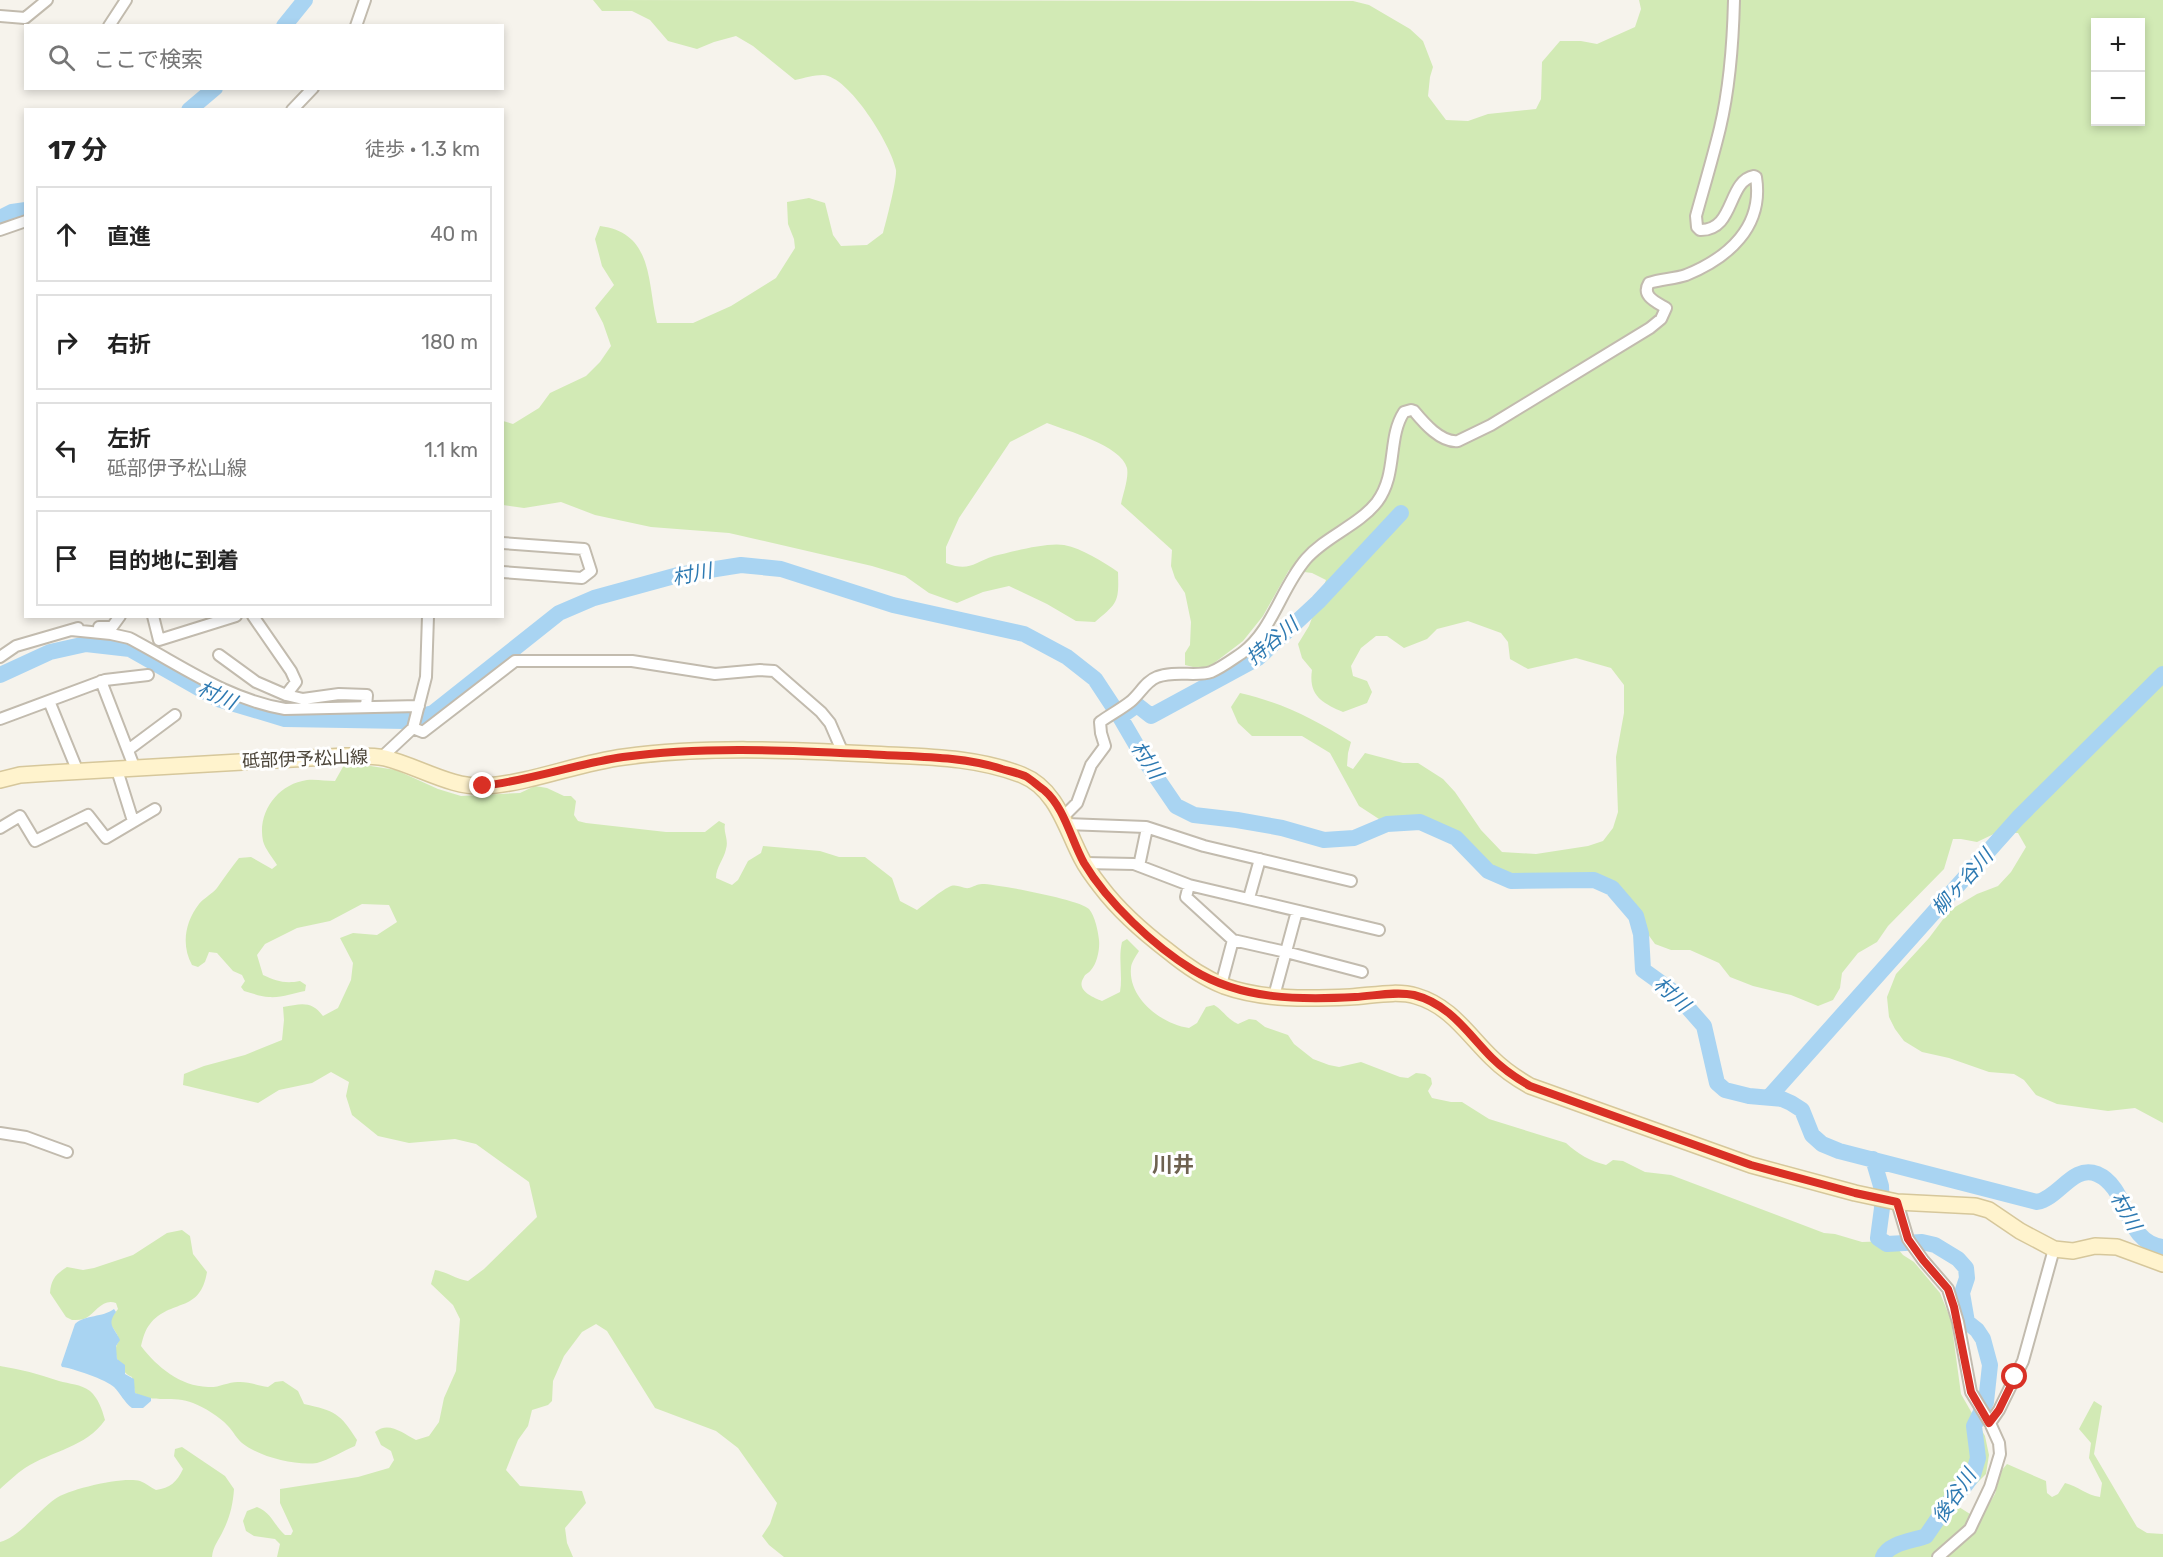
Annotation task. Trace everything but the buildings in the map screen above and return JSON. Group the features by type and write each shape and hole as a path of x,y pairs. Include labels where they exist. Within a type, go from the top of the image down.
{"main road":[{"name":"砥部伊予松山線","path":"0,780 20,775 323,757 382,757 456,783 483,786 513,782 590,762 674,751 843,753 949,758 989,765 1025,776 1047,793 1065,820 1084,863 1128,918 1192,970 1221,985 1274,996 1320,999 1414,995 1441,1007 1454,1017 1491,1057 1515,1078 1530,1086 1751,1165 1897,1202 1975,1206 2002,1217 2020,1231 2054,1249 2073,1251 2095,1246 2117,1247 2163,1264"}],"street":[{"path":"0,16 25,18 47,0"},
{"path":"110,24 126,0"},
{"path":"357,24 365,0"},
{"path":"1351,881 1204,846 1148,828 1065,820 1077,803 1091,765 1105,746 1100,722 1130,702 1154,677 1173,673 1210,673 1243,652 1257,639 1267,625 1286,587 1305,560 1320,545 1368,512 1377,502 1386,487 1391,472 1399,420 1404,412 1414,411 1444,439 1452,442 1491,425 1650,328 1660,319 1666,308 1646,293 1646,286 1649,283 1683,276 1703,267 1725,253 1749,229 1757,194 1756,177 1754,176 1747,177 1741,183 1731,205 1716,226 1708,230 1700,230 1697,227 1696,216 1720,127 1729,83 1734,0"},
{"path":"294,108 311,90"},
{"path":"0,230 24,221"},
{"path":"504,543 584,549 591,571 582,578 504,572"},
{"path":"0,657 16,646 71,630 85,627 112,627 119,618"},
{"path":"154,618 159,640 230,618"},
{"path":"254,618 291,671 296,682 286,695"},
{"path":"382,757 413,728 426,677 428,618"},
{"path":"71,630 129,638 231,693 266,705 285,708 418,708"},
{"path":"219,655 256,682 286,695 303,699 339,694 367,694 366,707"},
{"path":"413,728 423,732 515,660 632,661 715,674 774,671 826,717 843,753"},
{"path":"0,719 100,681 148,675"},
{"path":"100,681 135,769"},
{"path":"49,701 78,772"},
{"path":"128,750 175,715"},
{"path":"117,770 133,821"},
{"path":"0,828 20,816 35,841 88,815 106,838 155,809"},
{"path":"1139,866 1148,828"},
{"path":"1250,898 1260,859"},
{"path":"1084,863 1134,864 1189,885 1379,930"},
{"path":"1189,885 1186,897 1233,940 1362,972"},
{"path":"1274,996 1297,911"},
{"path":"1221,985 1233,940"},
{"path":"0,1133 26,1137 67,1152"},
{"path":"1897,1202 1908,1239 1948,1289 1956,1314 1971,1392 1989,1423 2000,1454 1990,1487 1970,1529 1938,1557"},
{"path":"1989,1423 1999,1410 2023,1361 2054,1249"}],"green space":[{"path":"593,0 1353,1 1369,5 1410,29 1423,41 1433,67 1428,96 1446,120 1468,121 1488,114 1536,109 1541,99 1542,62 1560,41 1597,44 1635,27 1641,9 1639,0 2163,0 2163,1123 2135,1108 2108,1111 2057,1104 2036,1095 2024,1080 2014,1074 1989,1072 1949,1058 1922,1052 1904,1041 1889,1017 1887,997 1896,974 1929,938 1950,910 1977,894 1998,886 2011,872 2026,847 2018,833 1996,833 1977,842 1953,839 1944,869 1888,926 1877,942 1858,953 1842,973 1840,988 1833,1000 1818,1006 1791,995 1753,986 1730,977 1719,963 1690,950 1671,950 1655,944 1647,933 1641,911 1615,884 1597,874 1510,875 1489,865 1460,837 1412,817 1379,819 1359,806 1330,753 1302,736 1252,736 1238,723 1231,707 1240,693 1284,707 1311,719 1351,742 1347,766 1353,769 1365,753 1403,763 1418,763 1443,779 1455,792 1481,830 1502,852 1536,854 1588,846 1603,841 1613,828 1618,812 1616,757 1624,713 1624,685 1611,668 1576,658 1528,669 1510,659 1508,642 1501,633 1468,621 1437,629 1427,639 1404,648 1387,636 1376,636 1361,648 1351,666 1353,676 1367,681 1372,692 1367,703 1343,712 1323,702 1315,692 1311,679 1312,670 1302,658 1298,644 1309,626 1326,580 1312,573 1289,570 1263,616 1243,641 1205,670 1185,665 1185,653 1190,645 1191,622 1185,593 1175,578 1171,566 1172,550 1121,504 1127,481 1127,468 1123,460 1115,452 1080,435 1047,423 1010,442 959,518 946,547 946,563 966,567 994,556 1057,544 1078,549 1118,572 1116,601 1095,622 1076,621 1009,586 983,592 957,603 929,593 905,576 872,566 729,533 651,527 595,515 561,502 524,508 504,505 504,421 513,424 539,408 550,393 586,376 611,346 595,308 614,285 602,266 595,239 600,226 618,230 630,238 639,249 649,276 657,323 693,323 731,306 776,278 795,248 788,224 787,202 809,198 825,203 833,235 841,246 867,245 883,233 896,170 887,145 878,130 868,114 845,87 833,78 823,75 795,80 753,46 736,36 697,49 668,41 650,20 632,11 602,11"},
{"path":"358,764 396,770 438,789 461,796 520,793 535,786 547,788 564,796 571,796 576,801 574,815 578,821 586,823 666,832 705,832 719,821 725,824 727,845 716,878 732,885 738,880 748,861 761,853 763,846 820,851 839,857 865,857 892,878 900,901 917,910 951,886 969,888 980,884 1038,893 1071,901 1089,909 1096,924 1099,940 1098,956 1093,967 1085,976 1082,986 1090,995 1102,1001 1120,992 1121,948 1122,942 1127,939 1139,951 1131,968 1131,979 1135,989 1148,1008 1178,1026 1189,1028 1197,1023 1206,1007 1214,1005 1238,1024 1249,1019 1256,1020 1265,1027 1288,1035 1294,1044 1313,1059 1329,1065 1339,1067 1361,1062 1400,1077 1408,1078 1416,1073 1425,1074 1431,1078 1432,1084 1428,1091 1432,1098 1462,1102 1489,1119 1566,1143 1584,1157 1600,1163 1606,1165 1613,1160 1623,1161 1645,1172 1671,1175 1824,1233 1862,1242 1891,1241 1903,1255 1914,1262 1940,1293 1951,1320 1961,1394 1985,1436 1989,1455 1986,1474 1961,1499 1959,1507 1970,1514 1983,1514 1995,1494 2001,1471 2007,1464 2046,1481 2047,1493 2052,1497 2058,1494 2065,1483 2100,1497 2102,1483 2089,1458 2091,1443 2079,1429 2094,1401 2102,1406 2094,1454 2137,1527 2147,1533 2163,1534 2163,1557 784,1557 762,1536 770,1524 777,1503 738,1448 716,1431 655,1408 607,1331 596,1324 582,1332 564,1356 553,1381 552,1401 548,1405 532,1410 528,1426 518,1440 506,1470 520,1486 582,1491 586,1503 565,1528 567,1543 573,1557 277,1557 280,1544 275,1539 254,1536 246,1531 243,1521 247,1511 257,1507 262,1509 285,1535 291,1535 293,1531 280,1503 280,1489 358,1477 389,1468 394,1460 391,1451 381,1445 375,1432 380,1429 396,1429 416,1440 429,1436 439,1422 444,1398 456,1371 460,1319 453,1305 431,1284 435,1270 468,1281 484,1269 537,1217 529,1182 476,1144 455,1139 409,1143 378,1136 352,1115 346,1096 349,1082 331,1072 312,1083 279,1090 258,1103 183,1085 184,1074 245,1055 282,1040 283,1007 310,1005 323,1016 338,1008 351,980 353,963 340,938 353,933 377,935 397,922 389,905 362,904 330,921 297,928 265,944 257,955 263,975 281,981 300,981 306,985 305,991 278,997 244,991 241,987 245,981 242,975 233,971 217,953 209,952 205,962 198,967 192,965 186,950 186,934 194,911 217,888 239,858 251,857 272,869 277,865 264,844 262,830 267,810 279,793 287,787 307,780 335,781 344,765"},
{"path":"182,1230 190,1236 193,1254 207,1272 203,1285 191,1300 158,1316 145,1331 141,1346 170,1374 198,1386 212,1387 240,1382 268,1387 275,1382 283,1381 298,1391 304,1404 336,1414 357,1440 355,1446 317,1463 308,1464 278,1459 249,1448 220,1419 198,1405 186,1401 149,1398 135,1393 132,1377 122,1369 116,1356 118,1336 111,1325 111,1318 118,1309 116,1303 107,1302 86,1318 72,1320 66,1317 50,1293 55,1277 67,1267 83,1270 94,1268 133,1255 167,1233"},
{"path":"0,1366 30,1372 86,1389 97,1400 105,1420 79,1443 35,1462 15,1475 0,1489"},
{"path":"182,1447 225,1476 234,1489 229,1516 212,1557 0,1557 0,1542 14,1535 62,1495 96,1484 122,1480 140,1481 156,1490 169,1486 176,1481 183,1469 174,1456 175,1449"}],"water":[{"path":"114,1309 116,1312 112,1326 120,1340 116,1346 117,1359 125,1365 125,1374 134,1379 135,1393 151,1398 151,1401 143,1408 132,1408 114,1387 104,1381 61,1365 75,1324"}],"waterway":[{"path":"286,24 305,0"},
{"path":"191,108 213,90"},
{"path":"0,218 12,212 24,210"},
{"name":"持谷川","path":"1120,717 1137,705 1151,716 1258,658 1318,602 1401,513"},
{"name":"村川","path":"0,675 50,652 86,644 130,649 218,699 285,719 406,721 433,713 559,613 594,598 678,575 741,565 781,569 893,605 1024,634 1067,657 1095,679 1176,806 1194,815 1282,828 1324,840 1354,838 1387,824 1420,822 1456,838 1488,871 1511,881 1594,880 1612,888 1636,916 1641,934 1643,970 1675,993 1704,1026 1717,1083 1725,1090 1749,1096 1782,1099 1791,1103 1802,1110 1812,1135 1822,1144 1839,1151 2037,1202 2052,1195 2073,1177 2088,1172 2097,1174 2108,1181 2116,1191 2140,1235 2150,1243 2163,1247"},
{"name":"柳ヶ谷川","path":"1769,1097 2018,818 2163,674"},
{"name":"後谷川","path":"1873,1159 1881,1186 1882,1208 1878,1238 1887,1244 1922,1242 1935,1245 1958,1259 1966,1268 1967,1278 1962,1293 1967,1322 1983,1339 1990,1365 1986,1402 1974,1426 1978,1458 1973,1475 1952,1498 1926,1536 1895,1546 1883,1557"}],"district":[{"name":"川井","path":"1173,1164"}],"route":[{"path":"483,786 513,782 590,762 674,751 731,750 949,758 989,765 1025,776 1047,793 1063,817 1084,863 1116,906 1192,970 1221,985 1258,994 1307,999 1414,995 1441,1007 1454,1017 1491,1057 1515,1078 1530,1086 1751,1165 1897,1202 1908,1239 1948,1289 1962,1342 1971,1392 1989,1423 1999,1410 2015,1377"}]}
